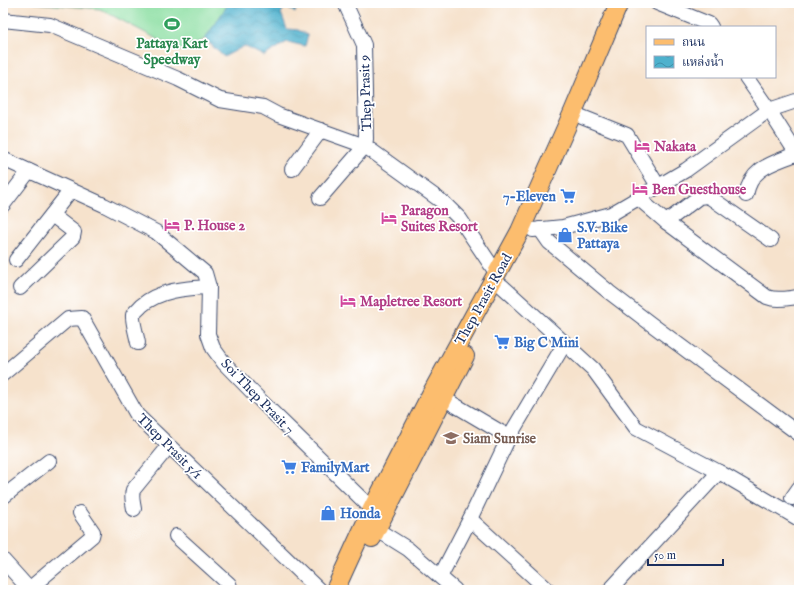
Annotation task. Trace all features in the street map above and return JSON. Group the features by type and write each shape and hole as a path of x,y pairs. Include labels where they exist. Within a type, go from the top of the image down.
{"main road":[{"name":"Thep Prasit Road","path":"531,228 573,112 619,3"},
{"name":"Thep Prasit Road","path":"335,590 372,509 431,394 531,228 632,3"},
{"name":"Thep Prasit Road","path":"347,590 500,280"},
{"path":"372,509 376,529"}],"street":[{"name":"Thep Prasit 9","path":"345,3 364,45 365,146 444,203 460,219 500,280 593,369 636,428 719,472 799,519"},
{"path":"657,3 709,24 710,26"},
{"path":"3,20 50,25 178,79 220,100 263,106 278,115 365,146 320,198"},
{"path":"746,195 747,186 758,172 766,165 793,155 796,146 747,78"},
{"path":"531,228 562,227 611,214 686,170 769,110 799,100"},
{"path":"582,117 627,135 658,186"},
{"path":"292,169 321,130"},
{"name":"Soi Thep Prasit 7","path":"3,159 104,205 156,232 205,273 209,286 208,334 213,348 224,363 263,403 372,509"},
{"path":"3,205 29,171"},
{"path":"16,260 71,190"},
{"path":"666,222 699,197 706,196 771,240"},
{"path":"638,198 666,222 767,297 771,299 799,297"},
{"path":"20,288 74,235 74,232 52,215"},
{"path":"531,228 657,329 799,434"},
{"path":"138,343 133,317 135,312 145,303 164,293 209,286"},
{"name":"Thep Prasit 5/1","path":"3,374 68,319 82,318 137,415 319,590"},
{"path":"440,576 510,437 565,343"},
{"path":"443,398 510,437"},
{"path":"134,509 132,500 133,490 169,446"},
{"path":"3,497 49,461"},
{"path":"610,590 719,472"},
{"path":"3,560 30,590 92,536 92,532 80,513"},
{"path":"470,519 548,590"},
{"path":"376,529 408,550 440,576 454,590"},
{"path":"176,536 229,584 231,590"}],"green space":[{"name":"Pattaya Kart Speedway","path":"34,3 229,3 205,39 180,51 100,9"}],"water":[{"path":"229,3 297,3 295,13 286,6 281,13 287,29 298,30 308,35 305,46 287,42 264,56 244,46 224,57 205,39"}],"place":[{"name":"Pattaya Kart Speedway","path":"172,24"},
{"name":"Nakata","path":"642,146"},
{"name":"Ben Guesthouse","path":"640,189"},
{"name":"7-Eleven","path":"568,196"},
{"name":"Paragon Suites Resort","path":"389,218"},
{"name":"P. House 2","path":"172,225"},
{"name":"S.V. Bike Pattaya","path":"565,235"},
{"name":"Mapletree Resort","path":"348,301"},
{"name":"Big C Mini","path":"502,342"},
{"name":"Siam Sunrise","path":"451,438"},
{"name":"FamilyMart","path":"289,467"},
{"name":"Honda","path":"328,513"}]}
